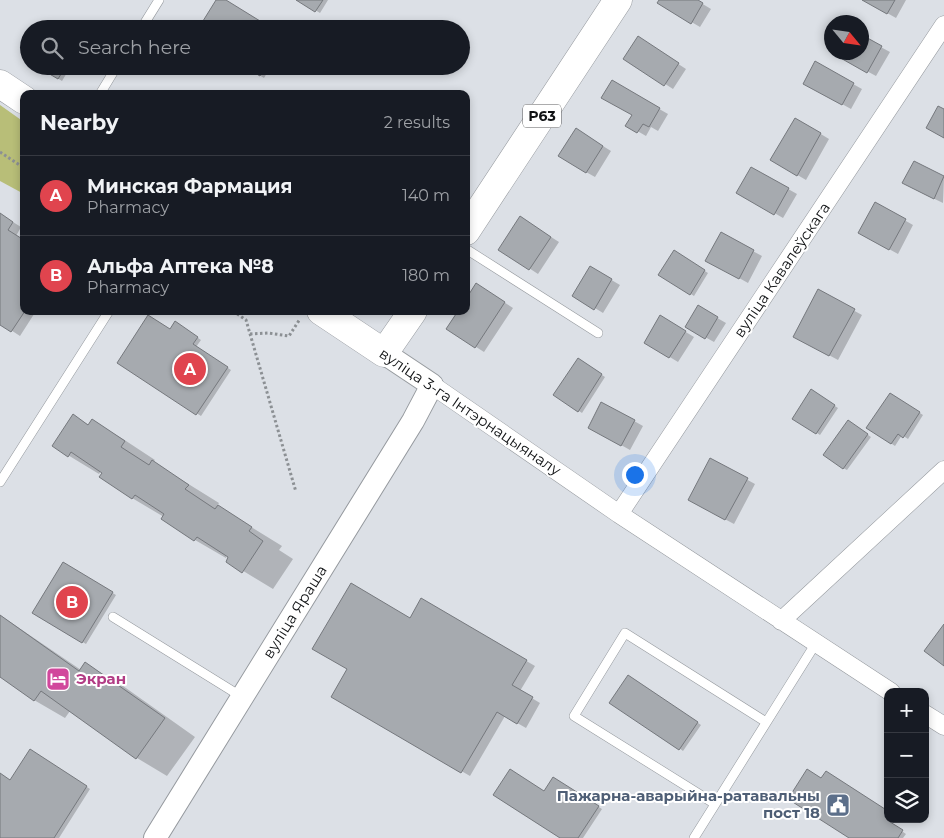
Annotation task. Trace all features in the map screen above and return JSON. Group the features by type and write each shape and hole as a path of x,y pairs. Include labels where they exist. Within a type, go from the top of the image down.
{"main road":[{"name":"Р63","path":"470,225 618,0"},
{"path":"0,84 20,97"},
{"name":"вуліца 3-га Інтэрнацыяналу","path":"327,315 384,353"},
{"path":"384,353 409,315"}],"street":[{"name":"вуліца Кавалеўскага","path":"619,514 944,26"},
{"name":"вуліца 3-га Інтэрнацыяналу","path":"384,353 619,514 885,688"},
{"name":"вуліца Яраша","path":"155,838 432,386"},
{"path":"781,621 944,470"},
{"path":"929,717 944,726"}],"lane":[{"path":"147,20 159,0"},
{"path":"102,90 112,75"},
{"path":"470,252 598,332"},
{"path":"0,482 106,315"},
{"path":"113,617 242,698"},
{"path":"715,804 574,716 625,633 766,722"},
{"path":"694,838 816,643"}],"path":[{"path":"0,152 20,165"},
{"path":"239,315 246,320 296,492"},
{"path":"250,334 268,332 289,336 302,315"}],"green space":[{"path":"0,105 20,119 20,192 0,181"}],"building":[{"path":"216,0 226,0 258,20 204,20"},
{"path":"296,0 323,0 315,12"},
{"path":"659,0 698,0 703,3 691,24 657,3"},
{"path":"862,0 895,0 887,14"},
{"path":"638,36 679,63 664,86 623,59"},
{"path":"869,39 882,46 867,73 844,60 869,60"},
{"path":"815,61 854,83 842,105 803,84"},
{"path":"51,75 60,75 58,79"},
{"path":"612,80 660,108 649,127 643,124 637,133 625,126 632,115 601,98"},
{"path":"938,106 944,109 944,138 926,128"},
{"path":"795,118 821,133 797,176 770,160"},
{"path":"576,128 603,146 586,173 558,156"},
{"path":"914,161 944,176 934,199 902,183"},
{"path":"751,167 789,188 774,215 736,193"},
{"path":"875,202 906,219 889,250 858,233"},
{"path":"0,213 13,222 8,230 20,238 20,315 22,315 11,332 0,325"},
{"path":"520,216 551,237 529,270 498,250"},
{"path":"721,232 754,250 739,279 705,261"},
{"path":"674,250 705,270 690,295 658,275"},
{"path":"590,266 612,279 594,310 572,296"},
{"path":"476,283 505,302 475,348 446,329 455,315 470,315 470,293"},
{"path":"818,289 855,309 829,356 793,337"},
{"path":"698,305 718,317 705,339 685,327"},
{"path":"148,315 170,329 175,321 198,337 193,344 228,367 196,415 117,363"},
{"path":"660,315 686,331 669,358 644,343"},
{"path":"578,358 602,374 578,412 553,395"},
{"path":"811,389 835,405 816,434 792,419"},
{"path":"890,393 920,412 903,438 898,434 891,444 866,428"},
{"path":"601,402 635,420 621,446 588,428"},
{"path":"73,414 88,425 92,419 125,441 121,447 149,465 152,460 189,485 185,489 215,509 218,505 252,527 249,531 263,541 242,573 226,562 228,557 197,537 194,541 161,519 164,514 135,495 132,499 99,477 102,473 71,452 68,457 52,446"},
{"path":"848,420 868,434 843,469 823,455"},
{"path":"710,458 748,478 725,520 688,500"},
{"path":"63,562 113,592 82,643 32,613"},
{"path":"351,583 410,618 421,598 527,660 512,685 533,697 517,724 497,712 461,773 331,697 347,669 312,649"},
{"path":"0,615 79,671 85,662 165,718 136,759 41,691 34,701 0,677"},
{"path":"944,624 944,666 924,651"},
{"path":"628,675 698,722 679,750 609,703"},
{"path":"30,749 87,786 54,838 0,838 0,773 10,780"},
{"path":"510,769 544,791 553,777 599,806 578,838 560,838 493,795"},
{"name":"Пажарна-аварыйна-ратавальны пост 18","path":"807,769 821,778 826,771 884,808 884,823 892,823 903,830 898,838 849,838 788,799"}],"place":[{"name":"Минская Фармация","path":"190,369"},
{"name":"Альфа Аптека №8","path":"72,602"},
{"name":"Экран","path":"58,679"},
{"name":"Пажарна-аварыйна-ратавальны пост 18","path":"838,805"}]}
